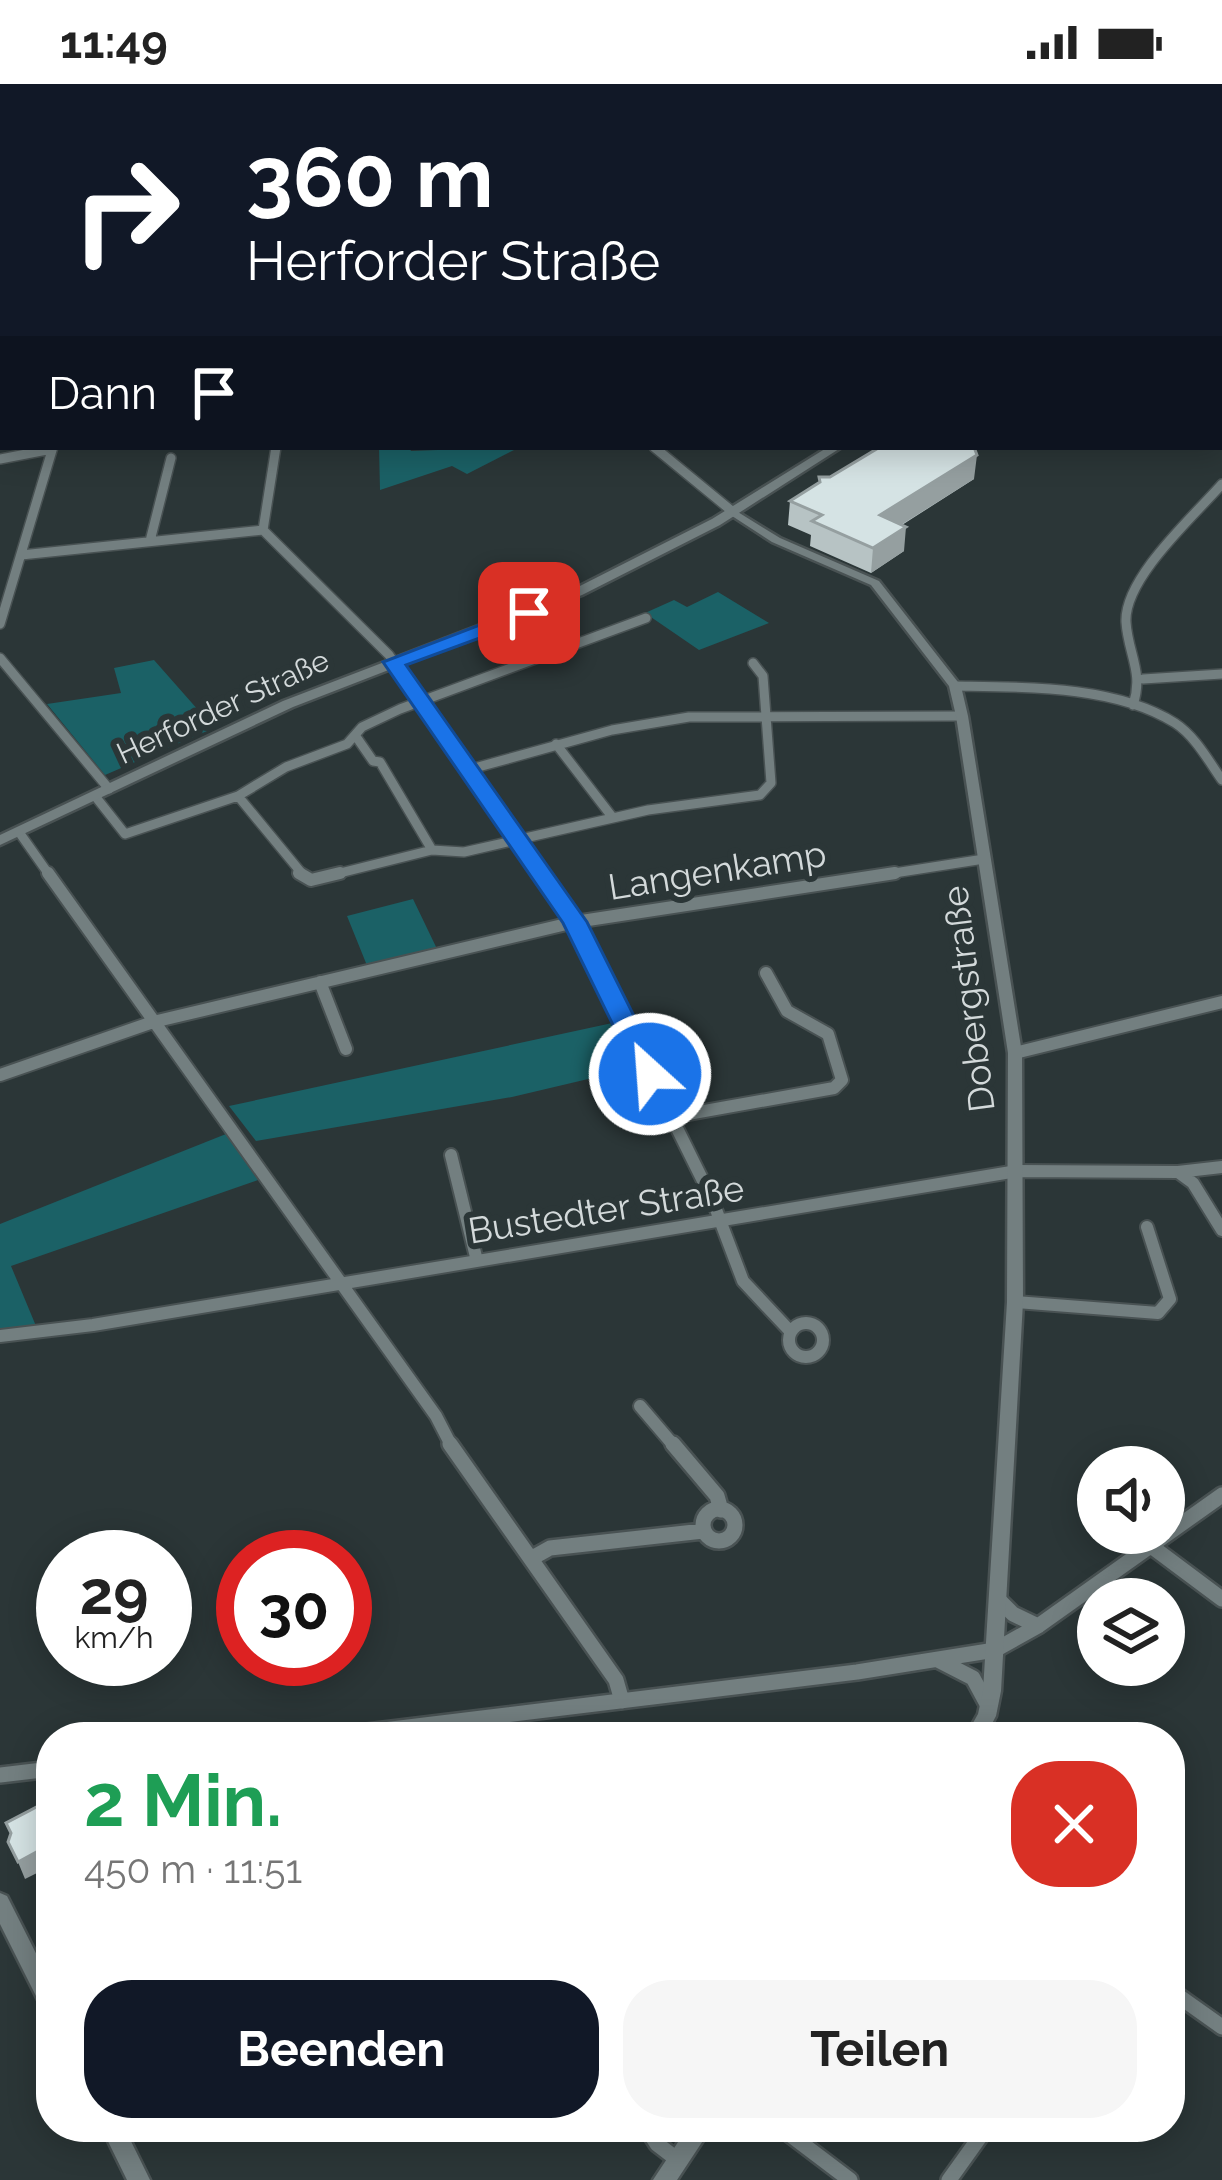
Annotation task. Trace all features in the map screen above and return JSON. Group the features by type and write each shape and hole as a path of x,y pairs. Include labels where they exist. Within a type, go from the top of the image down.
{"main road":[{"name":"Herforder Straße","path":"733,512 739,501 776,474 820,450"},
{"name":"Herforder Straße","path":"0,841 288,704 578,592 733,512 831,450"}],"street":[{"path":"0,459 43,450"},
{"path":"0,624 51,450"},
{"path":"263,530 276,450"},
{"path":"658,450 733,512"},
{"path":"151,541 170,458"},
{"path":"1133,704 1143,679 1127,629 1128,603 1139,583 1222,484"},
{"name":"Dobergstraße","path":"733,512 776,540 875,583 956,686 1015,1053 1015,1302 995,1650 988,1707 982,1722"},
{"path":"22,555 263,530"},
{"path":"263,530 394,662 575,922 720,1218 743,1281 789,1330"},
{"path":"0,658 102,792 125,834 238,796 286,767 347,744 381,718 646,618"},
{"path":"238,796 298,872 311,880 432,850 464,853 613,818 768,791 763,676 753,663"},
{"path":"1143,679 1222,674"},
{"path":"956,686 1133,704 1186,731 1222,780"},
{"path":"471,769 656,721 962,716"},
{"path":"355,735 374,761 380,762 432,850"},
{"path":"556,744 613,818"},
{"path":"20,832 532,1558 616,1680 622,1701"},
{"name":"Langenkamp","path":"0,1075 153,1022 575,922 985,859"},
{"path":"670,1117 834,1088 842,1080 828,1034 787,1011 766,974"},
{"path":"320,982 346,1049"},
{"path":"1015,1053 1222,1003"},
{"path":"451,1155 477,1261"},
{"name":"Bustedter Straße","path":"0,1336 79,1328 1017,1171 1178,1172 1222,1167"},
{"path":"1178,1172 1193,1183 1222,1230"},
{"path":"1015,1302 1158,1312 1170,1299 1147,1227"},
{"path":"532,1558 550,1548 704,1531 718,1540 734,1533 735,1519 721,1510 717,1496 640,1406"},
{"path":"1185,1522 1222,1495"},
{"path":"704,1531 703,1518 721,1510"},
{"path":"474,1722 995,1650 1038,1626 1140,1554"},
{"path":"1162,1554 1222,1600"},
{"path":"998,1598 1013,1614 1038,1626"},
{"path":"937,1659 973,1678 988,1707"},
{"path":"0,1775 36,1771"},
{"path":"0,1904 36,1975"},
{"path":"1185,2001 1222,2027"},
{"path":"120,2142 139,2180"},
{"path":"656,2142 678,2160"},
{"path":"664,2180 691,2142"},
{"path":"800,2142 850,2180"},
{"path":"949,2180 976,2142"}],"shaded area":[{"path":"379,450 514,450 467,474 452,466 380,490"},
{"path":"718,592 769,623 699,650 645,613 674,600 687,607"},
{"path":"154,660 214,728 105,775 47,704 121,693 114,668"},
{"path":"413,899 438,951 368,968 347,916"},
{"path":"617,1022 639,1067 512,1097 256,1141 229,1106"},
{"path":"226,1134 258,1180 11,1266 36,1326 0,1331 0,1224"}],"building":[{"path":"875,450 975,450 977,455 880,515 906,527 873,548 812,521 822,515 790,501 820,482 819,477 830,477"},
{"path":"36,1807 36,1852 18,1862 8,1842 11,1833 6,1823"}],"route":[{"path":"529,613 394,662 575,922 650,1074"}]}
